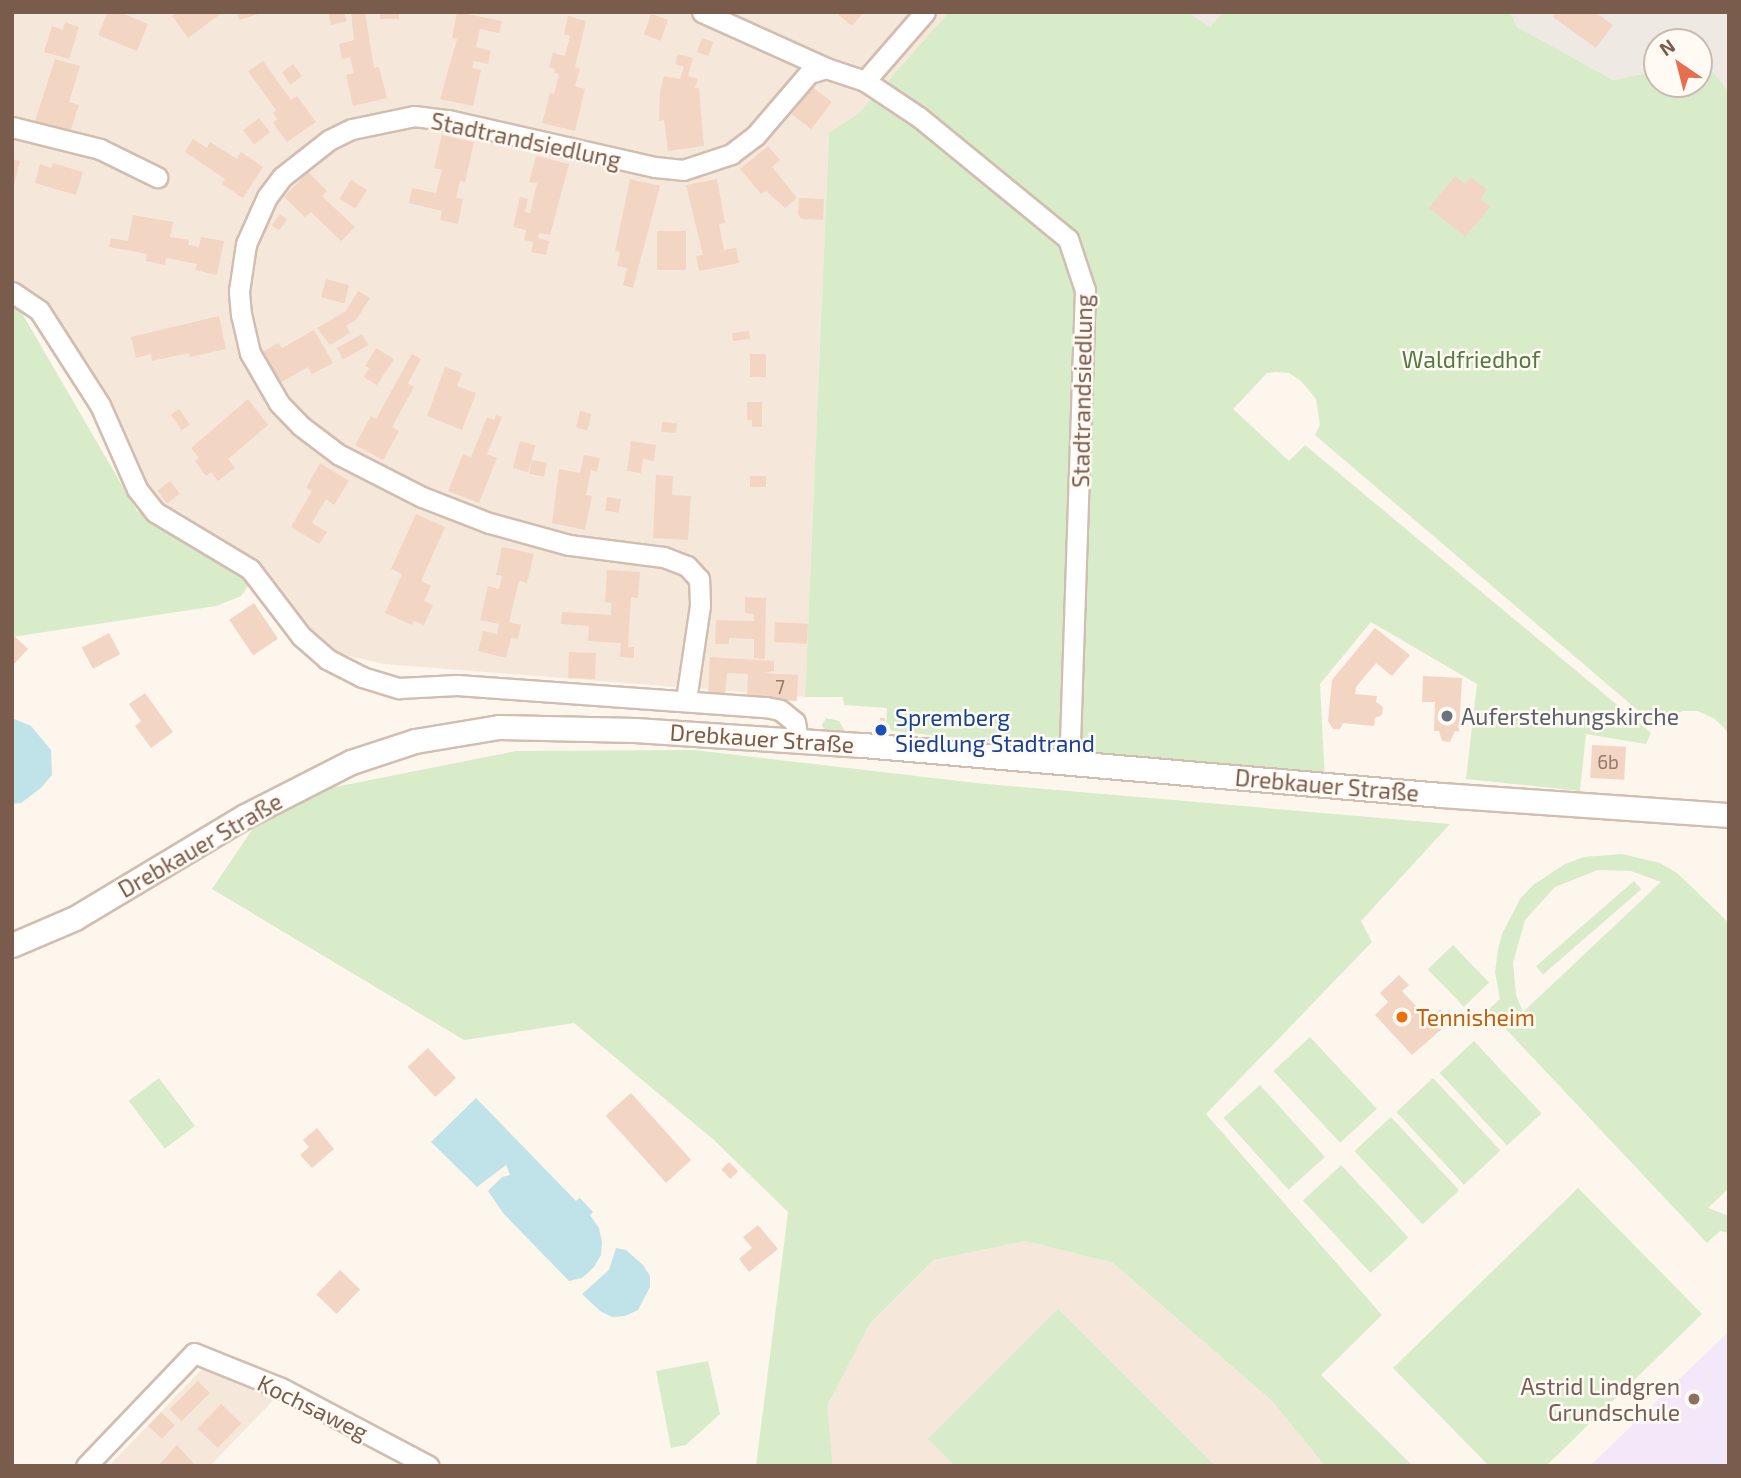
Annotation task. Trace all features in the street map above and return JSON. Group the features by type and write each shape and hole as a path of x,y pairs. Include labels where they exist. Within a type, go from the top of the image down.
{"street":[{"name":"Stadtrandsiedlung","path":"702,12 826,68 865,81 919,117 1068,239 1077,258 1085,290 1085,361 1069,762"},
{"path":"865,81 925,12"},
{"name":"Stadtrandsiedlung","path":"686,700 701,605 699,579 687,566 663,557 569,545 489,523 422,497 338,454 301,426 279,403 250,353 241,315 239,291 246,244 267,197 282,177 321,145 352,129 414,116 655,167 683,170 732,154 755,136 809,74 826,68"},
{"path":"12,127 100,149 157,177"},
{"path":"12,292 39,310 53,331 100,405 137,489 155,512 250,569 301,636 327,659 362,677 399,688 457,685 686,700 780,710 797,725 799,741"},
{"name":"Drebkauer Straße","path":"12,945 75,918 245,816 351,762 415,741 499,727 635,730 799,741 1442,795 1729,815"},
{"name":"Kochsaweg","path":"86,1466 194,1353 281,1388 429,1466"}],"shaded area":[{"path":"12,12 949,12 859,113 829,133 805,697 384,664 327,651 305,635 258,569 154,505 104,402 47,302 12,288"},
{"path":"1188,12 1223,12 1210,27"},
{"path":"1510,12 1729,12 1729,92 1713,72 1713,28 1643,28 1643,74 1613,80 1517,27"},
{"path":"1025,1241 1113,1263 1272,1401 1325,1466 833,1466 826,1406 869,1325 934,1260"},
{"name":"Astrid Lindgren Grundschule","path":"1729,1331 1729,1466 1590,1466"},
{"path":"203,1368 281,1392 210,1466 109,1466"}],"green space":[{"name":"Waldfriedhof","path":"949,12 1188,12 1210,27 1223,12 1510,12 1517,27 1613,80 1643,74 1643,98 1713,98 1713,72 1729,92 1729,739 1726,730 1715,719 1698,711 1682,711 1655,725 1315,435 1320,425 1316,399 1301,381 1289,373 1276,372 1267,373 1233,409 1289,461 1305,445 1651,733 1646,744 1586,734 1580,791 1466,779 1477,684 1371,622 1320,684 1325,781 886,730 887,708 844,705 843,697 805,697 829,133 859,113"},
{"path":"12,296 137,511 251,582 241,596 216,606 12,637"},
{"path":"826,718 839,721 848,736 826,735 822,725"},
{"path":"694,750 976,783 1450,824 1361,921 1372,942 1206,1114 1382,1315 1321,1375 1413,1466 1325,1466 1272,1401 1113,1263 1025,1241 934,1260 869,1325 827,1406 833,1466 756,1466 788,1212 714,1140 574,1023 464,1040 212,889 256,824 325,789 516,751"},
{"path":"1622,854 1660,863 1677,873 1729,923 1729,1188 1708,1208 1729,1216 1729,1233 1720,1231 1707,1243 1488,1010 1500,999 1495,972 1498,950 1502,934 1520,899 1533,885 1565,864 1584,857","holes":["1598,870 1631,871 1661,882 1523,1012 1516,995 1513,963 1525,920 1555,887"]},
{"path":"1634,881 1641,889 1543,975 1536,966"},
{"path":"1453,945 1489,982 1464,1007 1428,969"},
{"path":"1310,1037 1377,1109 1340,1143 1273,1071"},
{"path":"1474,1041 1542,1113 1507,1145 1440,1073"},
{"path":"159,1078 195,1126 165,1149 129,1101"},
{"path":"1433,1078 1501,1150 1464,1185 1396,1112"},
{"path":"1260,1085 1325,1157 1288,1190 1224,1118"},
{"path":"1391,1117 1459,1190 1423,1224 1354,1151"},
{"path":"1341,1165 1409,1237 1370,1273 1303,1200"},
{"path":"1578,1188 1702,1314 1546,1466 1489,1466 1393,1368"},
{"path":"1058,1309 1215,1466 955,1466 928,1439"},
{"path":"708,1361 720,1414 686,1445 671,1448 656,1371"}],"water":[{"path":"12,718 31,726 51,750 52,775 41,788 21,803 12,804"},
{"path":"476,1098 576,1201 580,1198 593,1212 590,1215 599,1228 601,1255 594,1267 582,1278 569,1281 503,1213 488,1191 502,1177 510,1175 506,1165 477,1187 431,1142"},
{"path":"616,1248 626,1250 643,1265 650,1276 650,1287 638,1310 625,1316 612,1317 600,1311 582,1294 609,1270"}],"building":[{"path":"108,12 120,12 148,24 137,51 98,35"},
{"path":"177,12 223,12 188,38 172,16"},
{"path":"237,12 262,12 262,13 239,20"},
{"path":"328,12 344,12 347,21 331,25"},
{"path":"351,12 365,12 374,68 379,67 387,98 353,106 346,75 354,73 350,57 342,59 339,44 354,40"},
{"path":"380,12 399,12 399,19 380,19"},
{"path":"457,12 502,21 499,33 480,29 476,47 491,51 488,64 474,61 472,68 481,70 473,106 440,99 457,39 452,38"},
{"path":"835,12 860,12 862,14 852,26"},
{"path":"1556,12 1595,12 1613,25 1596,48 1553,17"},
{"path":"651,14 668,20 661,41 644,35"},
{"path":"568,16 586,21 575,67 580,69 575,86 585,89 575,131 542,123 550,93 554,94 559,74 549,67 553,53 565,56 570,36 564,34"},
{"path":"65,22 79,27 69,59 44,52 52,26 63,30"},
{"path":"702,38 713,42 708,56 697,52"},
{"path":"678,54 693,58 688,76 698,79 695,88 699,88 704,146 668,151 664,120 659,121 660,91 664,76 680,79 684,67 675,64"},
{"path":"55,59 80,66 69,102 79,105 70,132 35,121"},
{"path":"263,61 291,100 297,96 316,122 287,142 273,123 277,119 273,113 276,110 248,71"},
{"path":"293,64 302,76 291,84 282,72"},
{"path":"812,87 832,102 812,129 792,114"},
{"path":"259,118 270,132 254,144 243,130"},
{"path":"442,135 474,142 465,182 460,181 456,198 463,199 458,224 440,220 442,211 409,203 412,188 436,193 442,170 434,168"},
{"path":"193,139 207,148 210,142 237,159 241,152 263,167 243,198 222,184 225,179 185,152"},
{"path":"768,146 780,160 772,167 797,198 785,208 766,191 761,194 740,169"},
{"path":"536,156 569,164 550,235 539,233 538,238 549,241 546,255 531,252 534,242 524,240 526,230 513,227 520,197 528,199 525,212 530,213 537,183 529,182"},
{"path":"12,159 20,161 13,188 12,188"},
{"path":"53,163 83,172 76,195 35,183 40,164 51,168"},
{"path":"308,172 327,191 322,196 355,227 341,241 311,212 305,217 284,197"},
{"path":"1455,176 1465,184 1471,177 1487,190 1480,199 1490,207 1465,237 1429,208"},
{"path":"630,179 660,186 633,288 623,285 627,268 617,266 620,252 615,251"},
{"path":"717,179 725,223 719,224 724,250 736,248 739,263 699,271 696,256 703,255 686,185"},
{"path":"351,180 367,190 355,209 339,199"},
{"path":"799,198 824,199 823,220 801,219 798,214"},
{"path":"280,214 287,219 279,231 272,225"},
{"path":"133,215 173,222 170,237 189,240 188,245 199,247 201,237 224,241 217,275 195,270 197,264 166,258 165,265 146,261 147,254 109,247 111,238 128,241"},
{"path":"657,231 686,231 686,270 657,270"},
{"path":"326,279 349,285 344,304 321,297"},
{"path":"358,291 370,298 356,320 346,326 350,333 330,345 317,328 346,311"},
{"path":"219,316 226,349 190,357 189,353 152,361 151,354 136,358 131,337"},
{"path":"314,330 333,363 312,374 308,367 280,383 263,352 278,343 282,348"},
{"path":"749,331 750,339 733,341 732,333"},
{"path":"362,334 368,345 343,359 337,348"},
{"path":"376,348 394,359 377,385 364,377 369,368 365,366"},
{"path":"412,354 421,359 408,383 414,387 392,427 399,431 383,460 355,445 371,416 376,419"},
{"path":"750,354 766,354 766,377 750,377"},
{"path":"445,367 462,373 457,386 476,393 462,430 427,416"},
{"path":"248,399 268,425 228,459 235,468 218,481 211,472 206,476 195,461 199,458 191,448"},
{"path":"747,402 762,402 762,427 752,427 752,420 747,420"},
{"path":"179,409 190,425 182,430 171,415"},
{"path":"580,411 592,414 588,430 576,427"},
{"path":"496,415 502,417 487,454 497,458 479,503 448,491 463,454 471,457 487,417 494,420"},
{"path":"662,422 677,423 676,433 661,432"},
{"path":"520,441 535,445 528,472 513,468"},
{"path":"631,441 656,445 654,461 643,459 641,473 627,471"},
{"path":"584,455 600,458 597,472 591,470 586,495 592,496 585,530 552,523 559,469 580,473"},
{"path":"532,460 547,463 544,477 529,474"},
{"path":"320,463 349,481 334,505 326,499 312,523 327,532 319,544 291,527 312,491 306,488"},
{"path":"656,475 673,476 672,495 691,496 688,540 653,538"},
{"path":"750,476 766,476 766,487 750,487"},
{"path":"170,481 180,494 167,503 157,491"},
{"path":"607,497 621,499 619,513 605,511"},
{"path":"416,514 445,527 421,581 431,586 424,601 433,605 424,625 414,621 412,625 385,613 402,574 391,569"},
{"path":"502,547 534,554 527,583 519,581 509,622 521,625 518,639 511,638 506,658 478,651 483,631 497,634 499,624 480,620 488,586 499,589 502,576 496,575"},
{"path":"607,570 640,572 638,598 631,597 628,647 634,647 634,658 620,657 621,643 588,641 589,626 561,624 562,612 611,615 611,603 605,602"},
{"path":"745,597 766,598 765,659 754,658 754,639 729,638 729,644 715,644 716,620 754,621 754,614 745,613"},
{"path":"254,603 278,639 253,655 229,620"},
{"path":"775,622 808,624 807,644 774,642"},
{"path":"1375,628 1410,655 1392,676 1376,663 1356,687 1355,694 1377,696 1376,702 1383,707 1382,715 1375,718 1374,726 1343,723 1340,729 1333,729 1328,721 1332,680"},
{"path":"109,633 120,654 93,669 82,648"},
{"path":"12,634 28,649 12,666"},
{"path":"569,652 596,653 595,679 568,678"},
{"path":"710,657 774,661 774,671 762,673 798,675 797,701 747,698 748,674 727,673 725,696 708,695"},
{"name":"Auferstehungskirche","path":"1423,676 1462,678 1459,732 1455,731 1450,742 1442,741 1439,731 1434,731 1435,702 1422,702"},
{"path":"145,693 173,732 151,748 135,726 141,721 129,704"},
{"path":"880,718 885,718 885,728 880,728"},
{"path":"1592,745 1626,747 1624,780 1590,778"},
{"name":"Tennisheim","path":"1399,975 1409,985 1402,991 1429,1020 1440,1009 1451,1021 1412,1055 1375,1015 1388,1002 1380,993"},
{"path":"428,1048 456,1078 435,1097 408,1067"},
{"path":"631,1093 691,1160 666,1183 606,1116"},
{"path":"317,1128 334,1149 312,1168 300,1155 309,1147 303,1140"},
{"path":"729,1162 738,1171 730,1179 721,1170"},
{"path":"758,1225 778,1249 749,1272 739,1259 752,1248 743,1237"},
{"path":"340,1270 360,1289 337,1314 316,1294"},
{"path":"198,1381 210,1393 182,1421 170,1409"},
{"path":"221,1404 241,1423 218,1448 197,1428"},
{"path":"161,1412 175,1425 162,1439 148,1426"},
{"path":"177,1445 196,1466 158,1466"}],"place":[{"name":"Auferstehungskirche","path":"1447,716"},
{"name":"Spremberg Siedlung Stadtrand","path":"881,730"},
{"name":"Tennisheim","path":"1402,1017"},
{"name":"Astrid Lindgren Grundschule","path":"1694,1399"}]}
